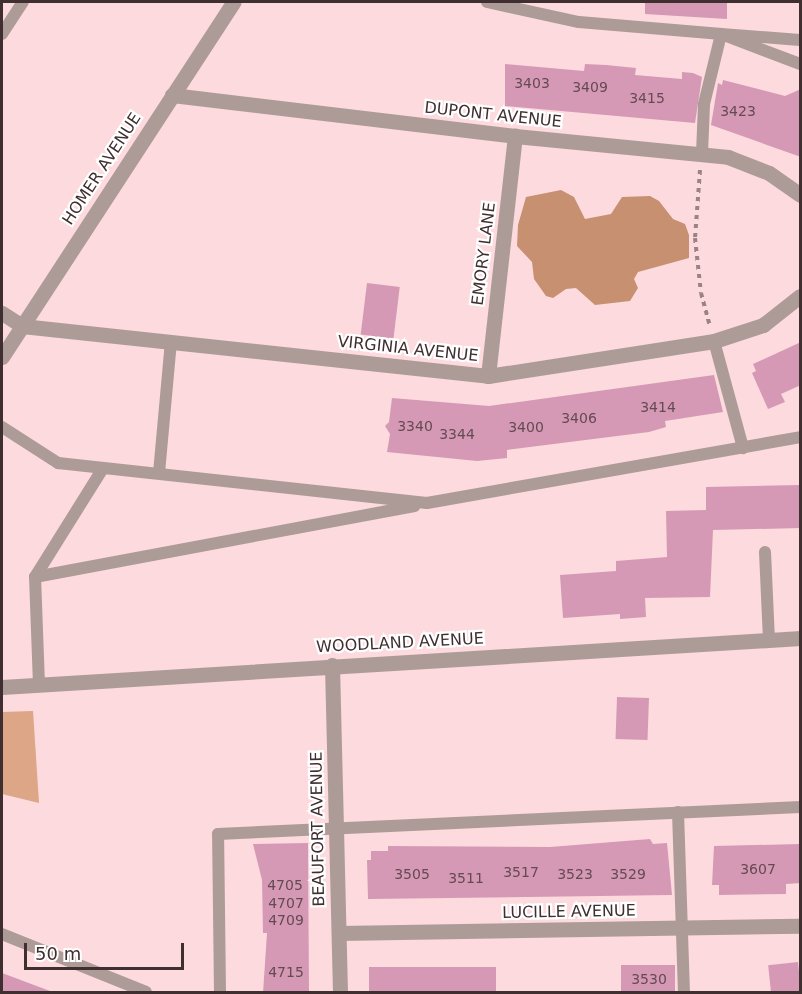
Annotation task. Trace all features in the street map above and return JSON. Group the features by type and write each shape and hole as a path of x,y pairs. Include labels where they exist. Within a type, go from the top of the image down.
{"street":[{"name":"HOMER AVENUE","path":"2,357 233,2"},
{"name":"DUPONT AVENUE","path":"172,95 515,136 702,154 747,162 801,195"},
{"name":"EMORY LANE","path":"488,376 515,136"},
{"name":"VIRGINIA AVENUE","path":"2,313 22,326 488,376 714,341 764,325 801,296"},
{"name":"WOODLAND AVENUE","path":"2,687 801,638"},
{"name":"BEAUFORT AVENUE","path":"332,665 340,993"},
{"name":"LUCILLE AVENUE","path":"339,933 801,926"}],"lane":[{"path":"2,34 23,2"},
{"path":"487,2 579,22 801,40"},
{"path":"722,34 801,64"},
{"path":"702,154 704,104 722,34"},
{"path":"714,341 743,448"},
{"path":"159,473 171,342"},
{"path":"2,427 58,463 427,504"},
{"path":"35,576 801,437"},
{"path":"39,685 35,576 103,468"},
{"path":"765,552 769,640"},
{"path":"220,993 218,834 801,807"},
{"path":"678,812 684,993"},
{"path":"2,934 146,993"}],"path":[{"path":"702,154 695,248 701,293 714,341"}],"shaded area":[{"path":"561,190 574,197 585,219 611,214 622,197 650,196 659,201 673,219 685,224 689,235 689,258 638,272 634,279 638,288 630,301 595,305 576,288 566,289 553,298 546,296 534,279 532,262 517,246 518,225 526,197"},
{"path":"33,711 39,803 2,794 2,712"}],"building":[{"path":"645,2 727,2 727,19 645,14"},
{"path":"505,64 584,71 585,64 606,65 636,68 635,75 682,79 682,72 693,73 702,77 695,123 505,106"},
{"path":"723,80 785,96 801,89 801,157 711,125 718,83 722,85"},
{"path":"367,283 400,287 393,339 361,335"},
{"path":"801,342 801,385 781,394 785,402 768,409 752,373 756,371 753,364"},
{"path":"714,375 723,412 665,421 666,427 649,432 507,450 507,458 477,461 387,452 390,434 385,426 389,422 392,398 489,406"},
{"path":"801,485 801,528 713,530 710,597 645,598 646,617 620,619 620,614 563,618 560,575 616,571 616,561 667,557 666,511 706,510 706,487"},
{"path":"617,697 649,698 648,740 616,739"},
{"path":"650,839 653,844 667,843 672,895 368,899 367,860 371,860 371,851 388,851 388,846 550,847"},
{"path":"308,843 309,993 263,993 267,933 263,933 262,880 253,844"},
{"path":"800,844 801,883 786,884 786,894 719,895 719,885 712,885 714,846"},
{"path":"798,962 800,992 771,992 768,965"},
{"path":"621,965 675,965 675,992 621,992"},
{"path":"369,967 496,967 496,992 369,992"},
{"path":"2,973 50,991 49,993 2,993"}]}
